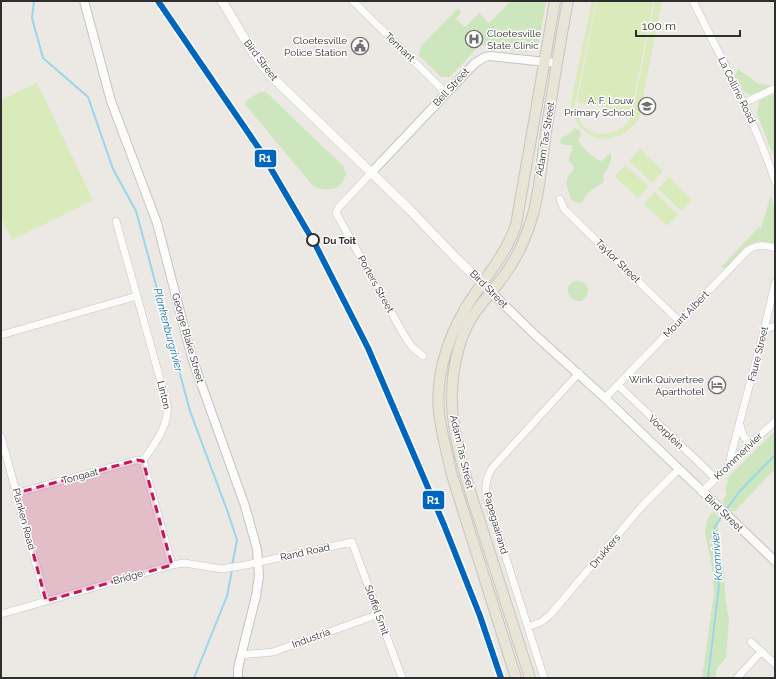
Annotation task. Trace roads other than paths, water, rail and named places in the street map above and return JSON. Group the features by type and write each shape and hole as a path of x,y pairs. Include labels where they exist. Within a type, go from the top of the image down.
{"main road":[{"name":"Bird Street","path":"222,1 253,54 270,75 410,210 491,292"},
{"name":"Adam Tas Street","path":"516,678 459,497 444,442 439,412 439,386 448,346 458,320 504,252 511,240 516,225 555,1"},
{"name":"Adam Tas Street","path":"530,678 471,494 460,453 453,415 452,383 457,356 472,316 504,276 518,253 530,226 540,178 556,63 568,1"},
{"path":"459,497 471,494"}],"street":[{"name":"George Blake Street","path":"84,1 111,101 157,223 192,358 244,506 257,549 259,576 256,596 238,668 238,678"},
{"name":"Tennant","path":"352,1 446,93"},
{"name":"La Colline Road","path":"693,1 744,103 765,149 775,181"},
{"name":"Bell Street","path":"371,173 475,63 485,57 490,56 556,63"},
{"path":"744,103 775,88"},
{"name":"Porters Street","path":"371,173 346,199 336,213 404,335 412,347 423,356"},
{"name":"Taylor Street","path":"560,199 564,209 679,321"},
{"name":"Linton","path":"116,221 167,404 168,413 166,422 143,461"},
{"name":"Mount Albert","path":"605,398 748,250 755,245 775,248"},
{"name":"Faure Street","path":"730,463 775,283"},
{"name":"Bird Street","path":"491,292 535,335 579,373 727,516 773,556"},
{"path":"1,335 137,296"},
{"path":"764,330 775,326"},
{"name":"Papegaairand","path":"544,678 487,498 485,485 487,476 492,468 579,373"},
{"name":"Voorplein","path":"618,385 715,478"},
{"name":"Krommerivier","path":"702,492 730,463 775,422"},
{"path":"740,425 743,435 750,444"},
{"name":"Planken Road","path":"1,437 46,601"},
{"name":"Tongaat","path":"17,493 137,460 143,461"},
{"path":"143,461 172,565"},
{"name":"Drukkers","path":"528,627 541,622 550,615 642,506 679,469"},
{"name":"Rand Road","path":"258,563 352,542"},
{"name":"Stoffel Smit","path":"352,542 402,678"},
{"name":"Bridge","path":"1,614 172,565 184,563 222,569 258,563"},
{"name":"Industria","path":"241,655 272,652 379,614"},
{"path":"751,642 775,664"},
{"path":"737,678 761,652"}],"waterway":[{"name":"Plankenburgrivier","path":"34,1 32,18 43,58 88,97 113,169 136,211 190,411 237,540 232,566"},
{"name":"Kromrivier","path":"725,511 739,492 775,455"},
{"name":"Kromrivier","path":"708,678 719,585 714,528 723,514"},
{"name":"Plankenburgrivier","path":"194,678 227,596 232,570"}],"place":[{"name":"Cloetesville State Clinic","path":"474,39"},
{"name":"Cloetesville Police Station","path":"360,46"},
{"name":"A. F. Louw Primary School","path":"647,106"},
{"name":"Du Toit","path":"313,240"},
{"name":"Wink Quivertree Aparthotel","path":"717,385"}]}
